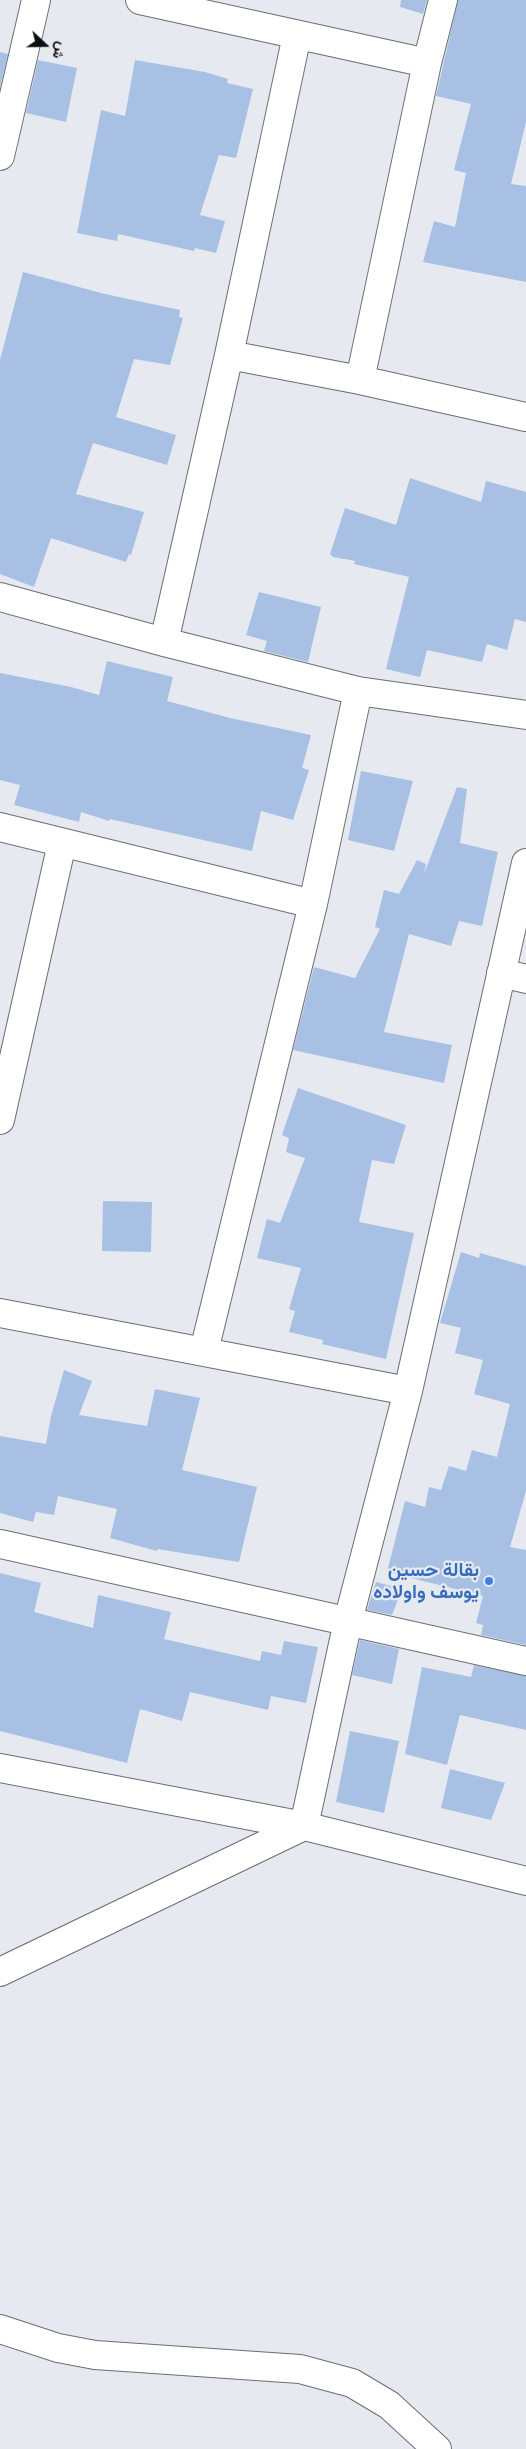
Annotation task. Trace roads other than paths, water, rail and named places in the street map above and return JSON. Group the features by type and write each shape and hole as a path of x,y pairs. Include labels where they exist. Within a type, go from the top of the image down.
{"street":[{"path":"0,156 36,0"},
{"path":"140,0 426,63"},
{"path":"360,380 426,63 443,0"},
{"path":"164,642 229,355 297,35"},
{"path":"229,355 360,380 526,417"},
{"path":"0,597 164,642 358,690 526,714"},
{"path":"204,1351 313,904 358,690"},
{"path":"0,827 313,904"},
{"path":"0,1120 62,843"},
{"path":"304,1826 348,1621 513,976 526,863"},
{"path":"0,1313 408,1391"},
{"path":"0,1544 526,1661"},
{"path":"0,1768 304,1826 526,1882"},
{"path":"0,1972 304,1826"},
{"path":"0,2329 58,2348 95,2355 300,2369 352,2383 389,2405 437,2449"}],"place":[{"name":"بقالة حسين يوسف واولاده","path":"489,1581"}]}
